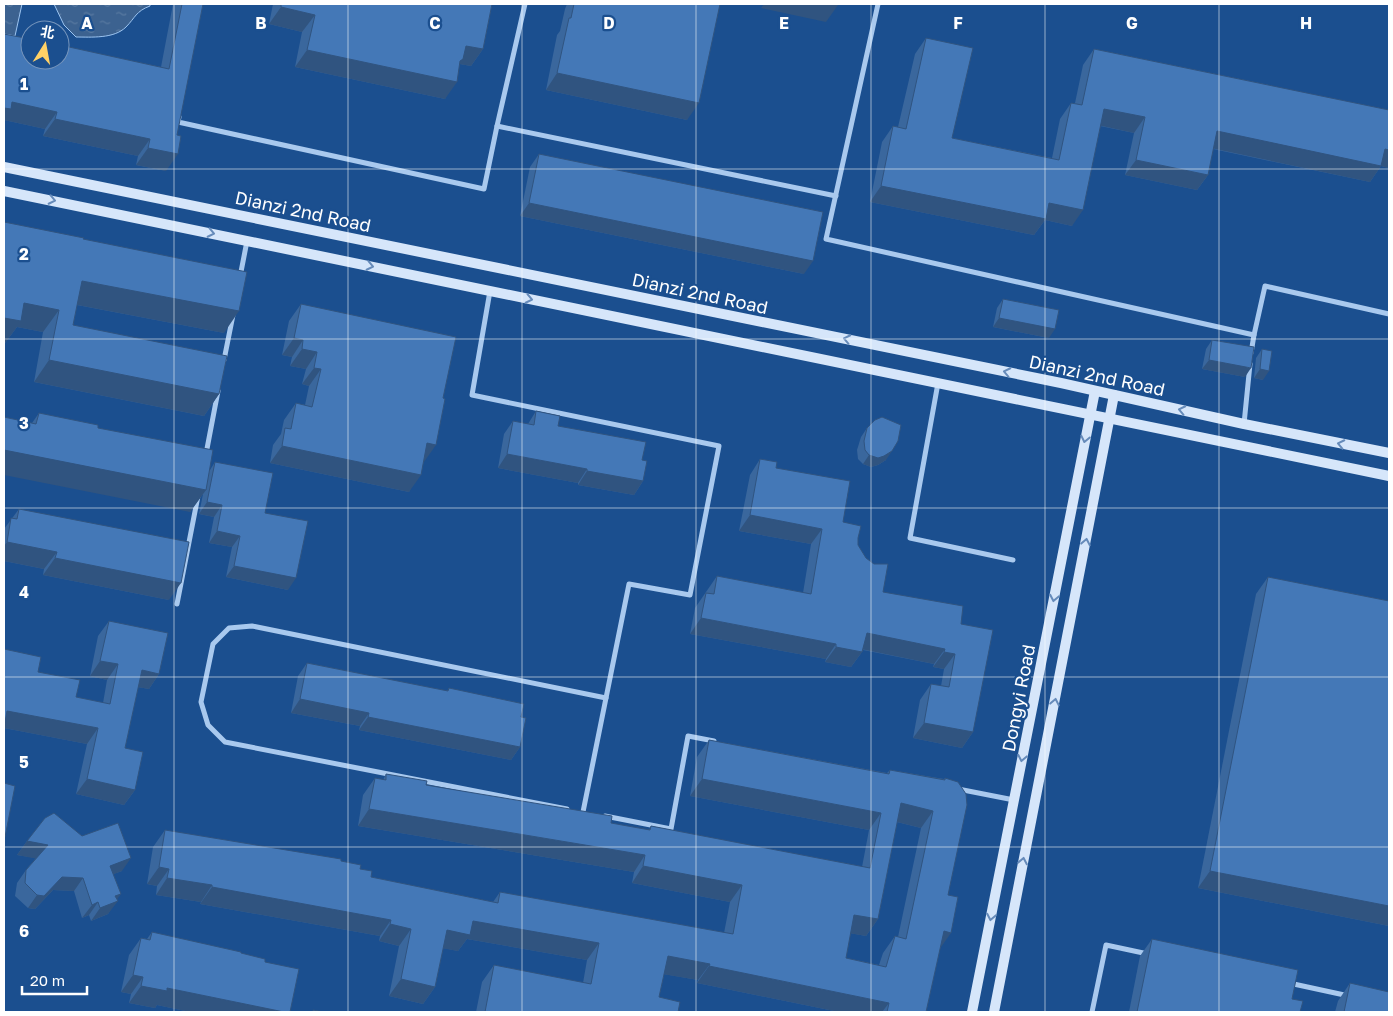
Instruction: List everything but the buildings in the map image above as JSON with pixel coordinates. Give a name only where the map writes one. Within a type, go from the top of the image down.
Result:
[{"type":"main road","name":"Dianzi 2nd Road","points":[[4,167],[1389,453]]},
{"type":"main road","points":[[4,191],[1389,476]]},
{"type":"main road","name":"Dongyi Road","points":[[972,1012],[1095,391]]},
{"type":"main road","name":"Dongyi Road","points":[[994,1012],[1114,395]]},
{"type":"street","points":[[180,112],[178,122],[484,189],[525,4]]},
{"type":"street","points":[[878,4],[826,240],[1254,335]]},
{"type":"street","points":[[497,126],[836,196]]},
{"type":"street","points":[[240,280],[248,241]]},
{"type":"street","points":[[1244,424],[1254,335],[1265,286],[1389,314]]},
{"type":"street","points":[[490,291],[472,395],[719,446],[690,595],[629,584],[583,812]]},
{"type":"street","points":[[223,368],[234,309]]},
{"type":"street","points":[[938,383],[910,538],[1013,560]]},
{"type":"street","points":[[206,456],[219,388]]},
{"type":"street","points":[[177,604],[200,486]]},
{"type":"street","points":[[593,814],[225,742],[208,724],[201,702],[213,644],[229,628],[252,626],[606,698]]},
{"type":"street","points":[[603,816],[671,829],[688,736],[716,742]]},
{"type":"street","points":[[956,789],[1014,800]]},
{"type":"street","points":[[1092,1012],[1106,945],[1155,955]]},
{"type":"street","points":[[1282,982],[1360,998]]},
{"type":"water","points":[[4,4],[22,4],[15,36],[4,34]]},
{"type":"water","points":[[54,4],[150,4],[150,6],[139,12],[126,27],[115,34],[76,37],[70,31],[70,20],[62,20]]}]
